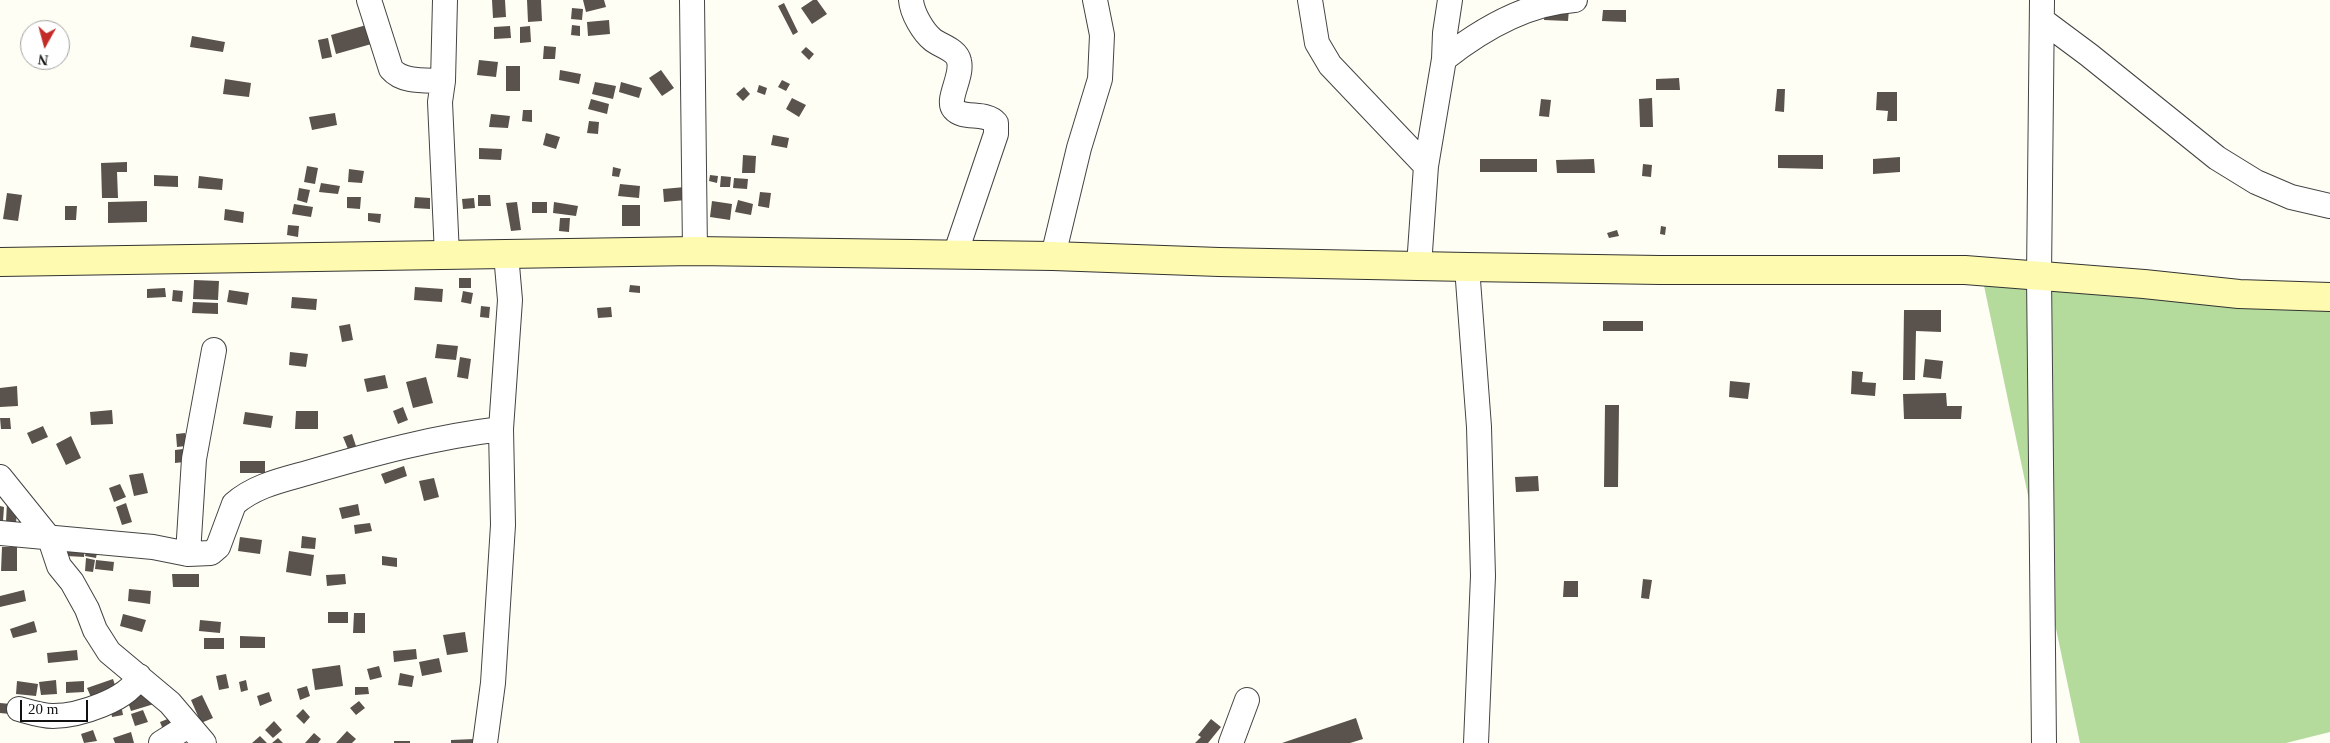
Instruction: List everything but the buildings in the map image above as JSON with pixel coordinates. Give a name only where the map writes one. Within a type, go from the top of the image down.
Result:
[{"type":"street","points":[[369,0],[391,69],[396,75],[408,79],[443,81]]},
{"type":"street","points":[[444,0],[443,81],[440,102],[447,256]]},
{"type":"street","points":[[692,0],[695,251]]},
{"type":"street","points":[[911,0],[911,6],[924,31],[931,39],[953,52],[959,59],[960,73],[950,101],[952,106],[956,111],[987,118],[996,123],[996,134],[955,255]]},
{"type":"street","points":[[1053,256],[1079,148],[1100,80],[1102,34],[1095,0]]},
{"type":"street","points":[[1310,0],[1317,43],[1330,66],[1426,166]]},
{"type":"street","points":[[1419,266],[1426,166],[1444,59],[1445,33],[1450,0]]},
{"type":"street","points":[[1444,59],[1462,45],[1534,6],[1575,0]]},
{"type":"street","points":[[2042,10],[2090,55],[2217,158],[2256,182],[2291,197],[2330,206]]},
{"type":"street","points":[[2042,10],[2039,276],[2044,743]]},
{"type":"street","points":[[0,262],[695,251],[1053,256],[1219,262],[1660,270],[1965,270],[2239,294],[2330,297]]},
{"type":"street","points":[[485,743],[493,683],[503,525],[501,428],[510,300],[506,254]]},
{"type":"street","points":[[1467,267],[1479,427],[1483,576],[1476,743]]},
{"type":"street","points":[[188,554],[194,459],[214,350]]},
{"type":"street","points":[[0,533],[115,544],[188,554],[211,554],[218,548],[234,504],[274,482],[411,444],[501,428]]},
{"type":"street","points":[[0,477],[50,539],[55,558],[79,595],[103,644],[109,652],[170,703],[196,735],[161,743]]},
{"type":"street","points":[[19,709],[51,716],[76,712],[121,696],[131,689],[139,676]]},
{"type":"street","points":[[1231,743],[1248,700]]},
{"type":"green space","points":[[1983,281],[2330,300],[2330,732],[2286,743],[2080,743]]}]
